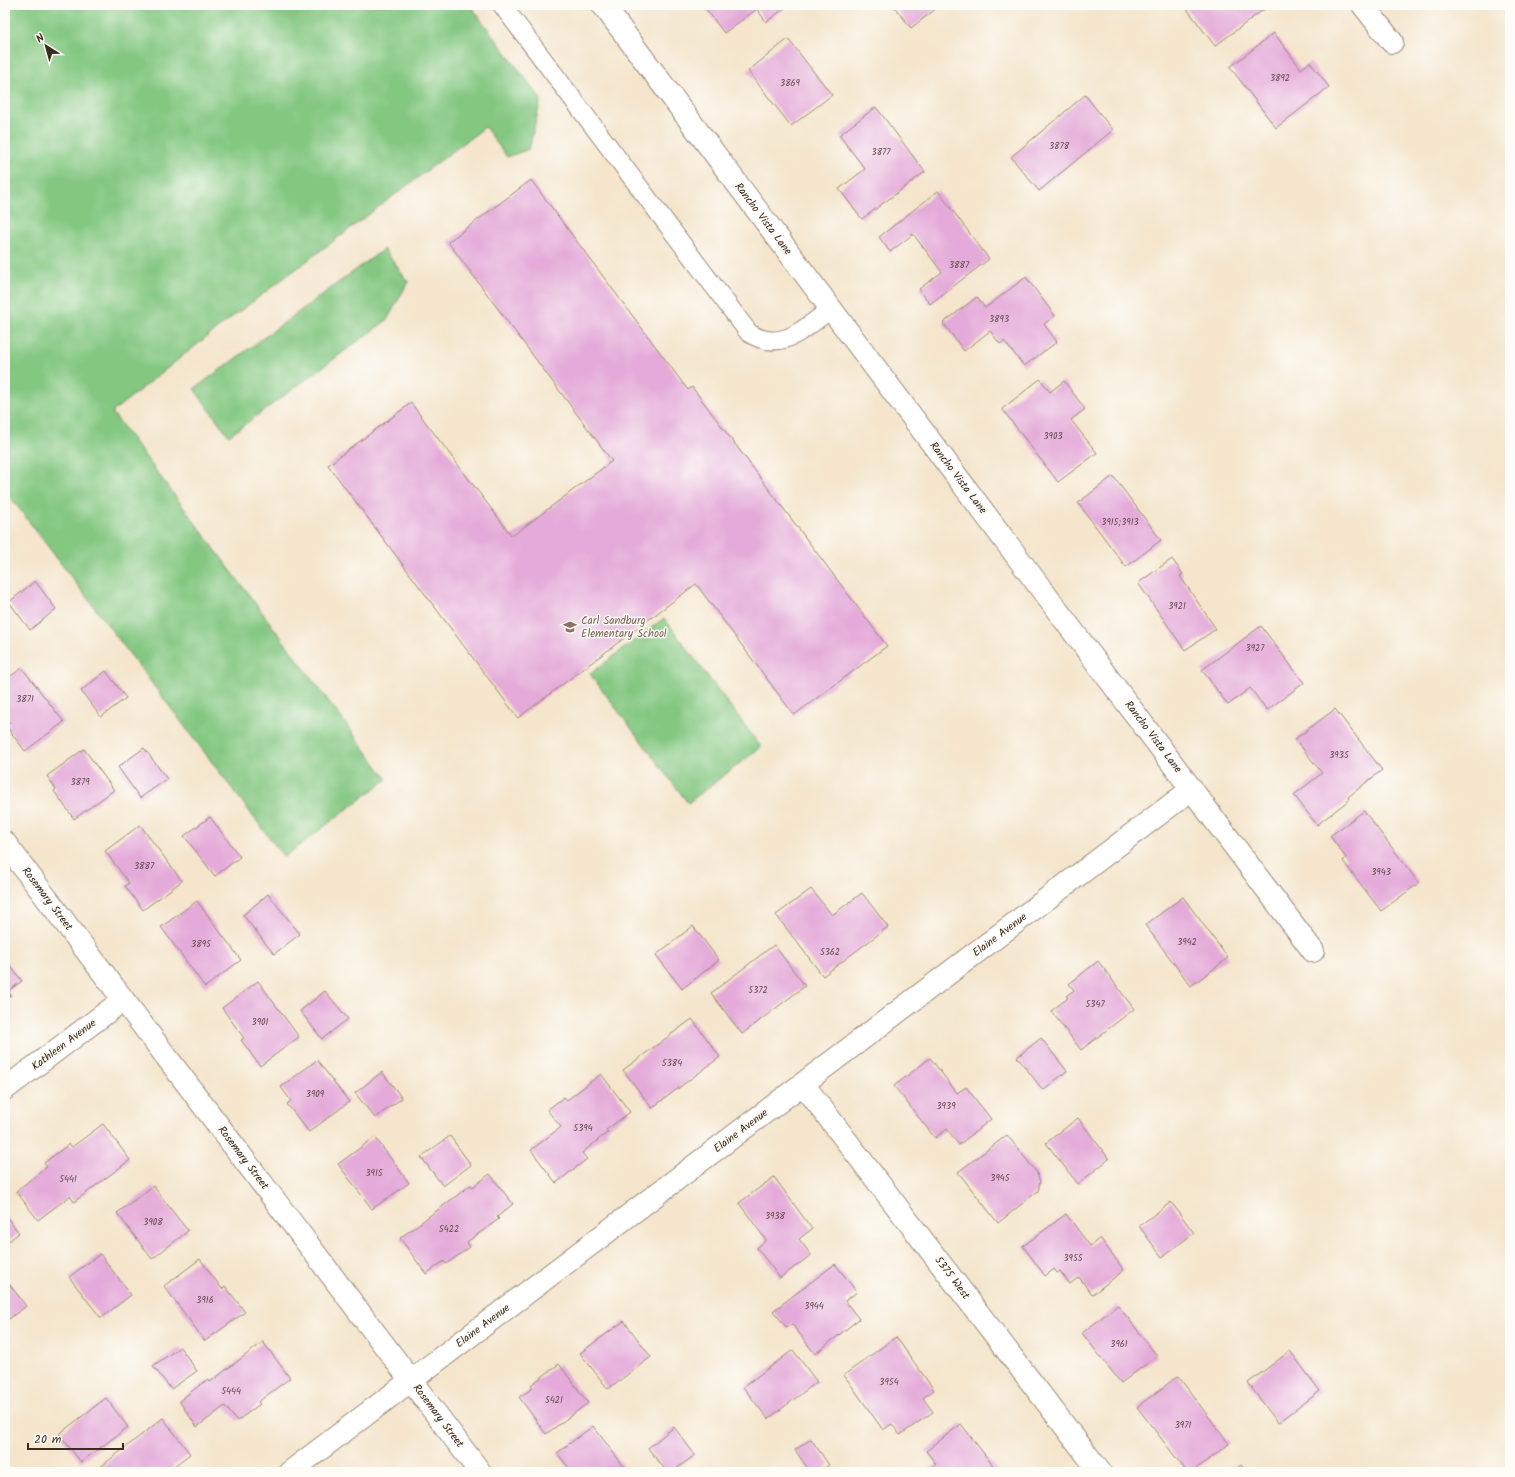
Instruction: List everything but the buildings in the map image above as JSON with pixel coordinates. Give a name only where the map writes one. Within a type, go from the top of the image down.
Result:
[{"type":"street","name":"Rancho Vista Lane","points":[[603,5],[1313,951]]},
{"type":"street","points":[[1364,5],[1392,42]]},
{"type":"street","name":"Elaine Avenue","points":[[290,1472],[1192,789]]},
{"type":"street","name":"Rosemary Street","points":[[5,844],[480,1472]]},
{"type":"street","name":"Kathleen Avenue","points":[[5,1089],[123,1000]]},
{"type":"street","name":"5375 West","points":[[803,1084],[1100,1472]]},
{"type":"lane","points":[[502,5],[749,333],[767,341],[787,339],[831,309]]},
{"type":"green space","points":[[5,5],[470,5],[541,99],[529,149],[507,157],[485,127],[223,324],[112,412],[387,779],[284,857],[5,490]]},
{"type":"green space","points":[[384,249],[408,282],[387,320],[229,436],[194,389]]},
{"type":"green space","points":[[664,618],[761,747],[688,803],[590,674]]},
{"type":"place","name":"Carl Sandburg Elementary School","points":[[570,627]]}]
